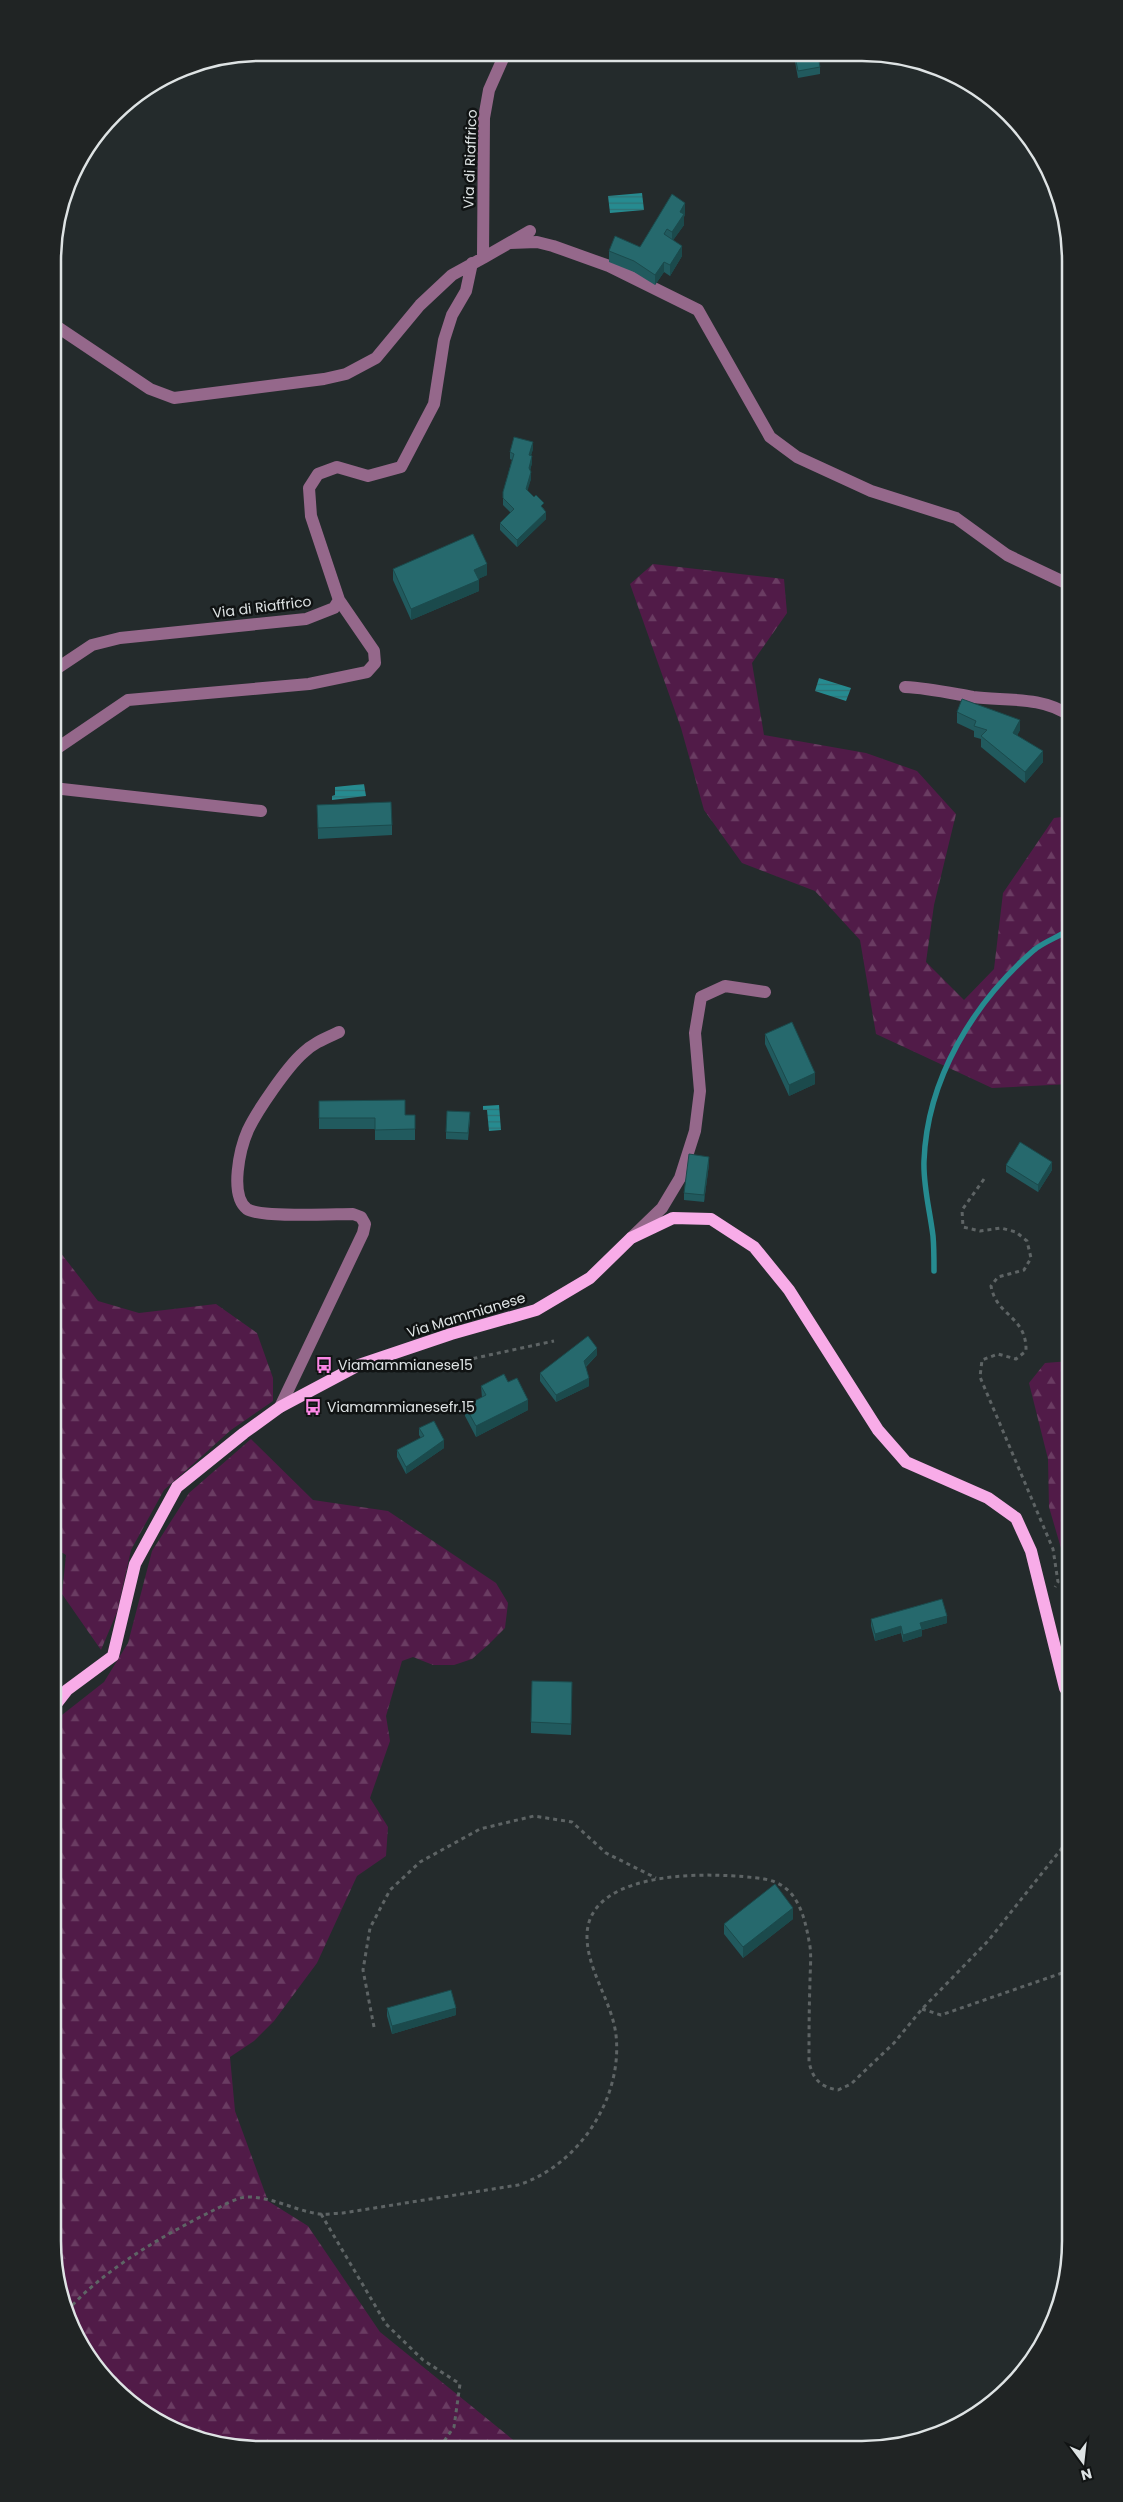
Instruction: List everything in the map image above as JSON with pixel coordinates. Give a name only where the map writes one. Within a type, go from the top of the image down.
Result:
[{"type":"main road","name":"Via Mammianese","points":[[61,1698],[67,1690],[113,1656],[135,1564],[176,1488],[280,1406],[359,1365],[536,1310],[590,1278],[631,1238],[673,1218],[711,1219],[754,1247],[789,1290],[878,1430],[906,1462],[988,1498],[1016,1518],[1031,1551],[1062,1676]]},
{"type":"street","name":"Via di Riaffrico","points":[[61,665],[92,645],[120,638],[306,619],[334,608],[339,600],[311,516],[309,488],[318,474],[337,467],[368,476],[401,467],[434,404],[444,340],[452,315],[466,291],[478,260],[484,118],[489,90],[502,61]]},
{"type":"street","points":[[61,329],[150,389],[174,398],[324,379],[346,374],[376,358],[420,305],[452,275],[530,231]]},
{"type":"street","points":[[510,243],[537,242],[593,260],[698,310],[770,437],[797,457],[872,491],[956,518],[1007,555],[1062,581]]},
{"type":"street","points":[[61,746],[128,700],[309,684],[367,672],[374,664],[374,651],[339,600]]},
{"type":"street","points":[[905,687],[927,688],[974,697],[1046,705],[1062,710]]},
{"type":"street","points":[[61,789],[261,811]]},
{"type":"street","points":[[631,1238],[662,1208],[680,1178],[696,1131],[700,1091],[696,1033],[701,996],[724,986],[765,992]]},
{"type":"street","points":[[280,1406],[363,1233],[365,1224],[361,1217],[352,1214],[263,1214],[248,1210],[240,1200],[236,1186],[248,1130],[279,1081],[303,1053],[320,1040],[339,1032]]},
{"type":"path","points":[[984,1179],[962,1210],[963,1227],[980,1231],[1001,1228],[1016,1232],[1027,1242],[1031,1258],[1024,1270],[998,1277],[991,1286],[993,1297],[1019,1324],[1026,1338],[1026,1351],[1016,1359],[998,1354],[982,1360],[980,1377],[1053,1549],[1058,1582],[1045,1607]]},
{"type":"path","points":[[406,1349],[420,1370],[554,1341]]},
{"type":"path","points":[[374,2027],[363,1970],[370,1928],[390,1890],[420,1862],[480,1829],[534,1816],[572,1822],[606,1853],[657,1879]]},
{"type":"path","points":[[72,2305],[80,2296],[104,2277],[167,2236],[234,2200],[248,2197],[270,2199],[321,2214],[343,2213],[518,2185],[538,2179],[561,2163],[580,2142],[602,2110],[615,2079],[616,2035],[607,2000],[588,1949],[587,1934],[590,1919],[602,1902],[616,1892],[657,1879],[745,1877],[767,1879],[785,1886],[799,1904],[810,1945],[809,2062],[812,2074],[819,2084],[828,2089],[838,2090],[851,2084],[894,2042],[922,2009],[988,1941],[1062,1848]]},
{"type":"path","points":[[922,2009],[941,2015],[1062,1973]]},
{"type":"path","points":[[321,2214],[386,2324],[423,2360],[460,2384],[454,2427],[444,2441]]},
{"type":"green space","points":[[653,564],[784,579],[787,613],[752,663],[764,735],[866,753],[917,771],[956,814],[934,905],[926,962],[964,1000],[994,969],[1003,893],[1054,818],[1062,817],[1062,1084],[992,1088],[876,1034],[860,940],[815,891],[742,863],[704,810],[681,728],[630,584]]},
{"type":"green space","points":[[61,1253],[98,1301],[139,1313],[216,1304],[257,1333],[273,1378],[273,1401],[231,1430],[164,1490],[131,1550],[117,1612],[101,1650],[62,1594],[66,1555],[61,1552]]},
{"type":"green space","points":[[1062,1362],[1062,1552],[1049,1507],[1048,1459],[1029,1383],[1045,1363]]},
{"type":"green space","points":[[251,1439],[313,1500],[388,1511],[496,1583],[508,1603],[505,1628],[472,1659],[454,1665],[433,1665],[413,1657],[402,1661],[386,1716],[390,1741],[370,1798],[388,1827],[386,1856],[357,1876],[317,1963],[274,2021],[254,2041],[230,2057],[235,2111],[268,2201],[308,2226],[380,2332],[515,2441],[261,2441],[235,2439],[210,2434],[185,2426],[161,2414],[129,2391],[111,2373],[95,2352],[76,2317],[65,2280],[61,2241],[61,1716],[104,1682],[128,1643],[152,1551],[189,1493]]},
{"type":"water","points":[[642,193],[644,210],[610,213],[608,196]]},
{"type":"water","points":[[819,678],[851,688],[846,701],[815,691]]},
{"type":"water","points":[[364,784],[366,796],[332,800],[332,796],[335,795],[335,787]]},
{"type":"water","points":[[499,1105],[501,1130],[489,1131],[487,1110],[483,1110],[483,1106]]},
{"type":"building","points":[[796,61],[819,61],[820,67],[798,71]]},
{"type":"building","points":[[672,194],[685,203],[680,212],[684,214],[672,232],[667,229],[664,234],[682,246],[670,265],[664,262],[655,275],[634,261],[609,251],[615,236],[640,247]]},
{"type":"building","points":[[514,437],[533,442],[529,455],[532,456],[529,468],[531,472],[526,489],[544,503],[541,506],[546,512],[517,540],[500,523],[514,509],[503,498],[503,492],[514,454],[510,452]]},
{"type":"building","points":[[473,534],[487,564],[474,570],[479,580],[411,609],[393,569]]},
{"type":"building","points":[[962,699],[1020,720],[1013,733],[1043,751],[1025,772],[981,736],[987,730],[974,726],[976,721],[957,712]]},
{"type":"building","points":[[391,802],[392,825],[318,828],[317,805]]},
{"type":"building","points":[[792,1022],[815,1073],[789,1085],[765,1034]]},
{"type":"building","points":[[405,1100],[405,1115],[415,1115],[415,1129],[375,1130],[375,1118],[319,1118],[319,1101]]},
{"type":"building","points":[[447,1111],[470,1112],[468,1133],[446,1132]]},
{"type":"building","points":[[1020,1142],[1052,1162],[1038,1185],[1006,1165]]},
{"type":"building","points":[[689,1154],[709,1157],[704,1195],[684,1193]]},
{"type":"building","points":[[588,1336],[597,1348],[584,1361],[589,1378],[556,1395],[540,1373]]},
{"type":"building","points":[[504,1374],[508,1382],[517,1378],[528,1400],[476,1426],[465,1406],[486,1395],[481,1386]]},
{"type":"building","points":[[434,1421],[444,1440],[406,1467],[397,1450],[424,1436],[419,1428]]},
{"type":"building","points":[[942,1599],[947,1616],[920,1623],[922,1629],[903,1635],[901,1626],[875,1634],[871,1619]]},
{"type":"building","points":[[532,1681],[572,1682],[571,1724],[531,1722]]},
{"type":"building","points":[[775,1884],[793,1908],[743,1947],[724,1924]]},
{"type":"building","points":[[451,1990],[456,2008],[392,2026],[387,2008]]},
{"type":"waterway","points":[[934,1271],[933,1236],[924,1161],[927,1131],[934,1101],[944,1072],[973,1018],[992,994],[1034,950],[1062,933]]},
{"type":"place","name":"Viamammianese15","points":[[324,1365]]},
{"type":"place","name":"Viamammianesefr.15","points":[[313,1407]]}]
